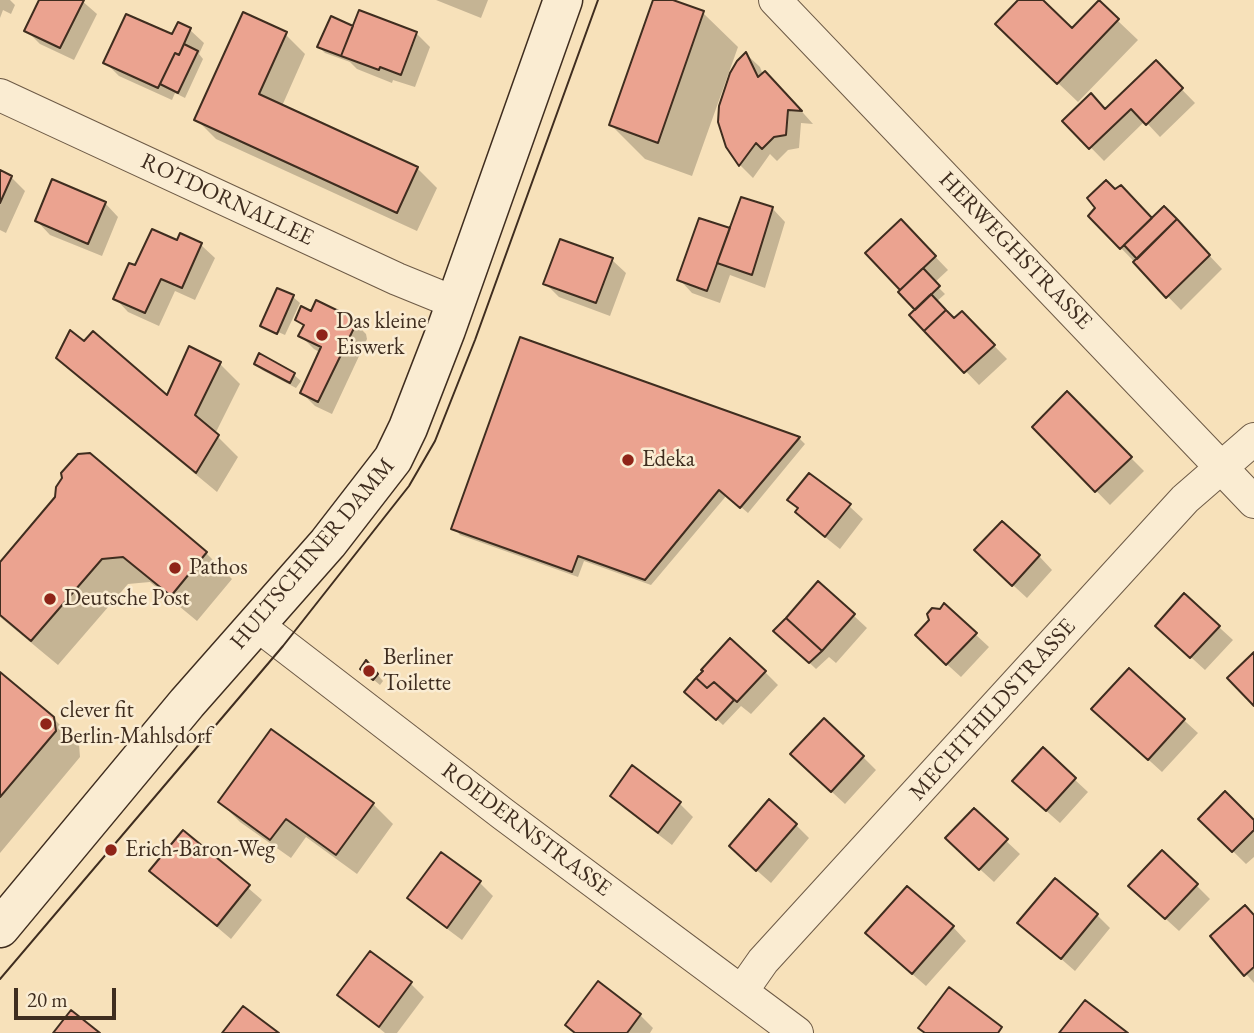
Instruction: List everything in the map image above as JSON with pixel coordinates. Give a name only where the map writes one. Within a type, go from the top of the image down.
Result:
[{"type":"main road","name":"HULTSCHINER DAMM","points":[[0,928],[187,703],[328,543],[393,459],[425,387],[563,0]]},
{"type":"street","name":"HERWEGHSTRASSE","points":[[775,0],[1254,502]]},
{"type":"street","name":"ROTDORNALLEE","points":[[0,94],[397,279],[456,303]]},
{"type":"street","name":"MECHTHILDSTRASSE","points":[[742,991],[763,961],[1185,499],[1254,439]]},
{"type":"street","name":"ROEDERNSTRASSE","points":[[256,624],[523,829],[797,1033]]},
{"type":"building","points":[[39,0],[84,0],[60,48],[24,31]]},
{"type":"building","points":[[653,0],[673,0],[704,11],[658,143],[609,125]]},
{"type":"building","points":[[1018,0],[1043,0],[1072,28],[1099,0],[1119,19],[1057,84],[995,24]]},
{"type":"building","points":[[359,10],[417,32],[401,75],[341,56]]},
{"type":"building","points":[[243,12],[287,32],[259,94],[418,167],[397,213],[194,120]]},
{"type":"building","points":[[126,14],[172,34],[178,22],[191,28],[179,55],[175,53],[158,88],[103,63]]},
{"type":"building","points":[[331,16],[353,26],[341,56],[317,47]]},
{"type":"building","points":[[184,44],[198,51],[178,93],[160,84],[175,53],[179,55]]},
{"type":"building","points":[[746,52],[758,77],[765,71],[802,111],[788,110],[786,135],[774,137],[762,149],[756,143],[739,166],[726,147],[718,122],[719,106],[730,73]]},
{"type":"building","points":[[1156,60],[1183,88],[1146,125],[1131,109],[1089,149],[1062,121],[1091,93],[1105,109]]},
{"type":"building","points":[[0,170],[12,176],[0,203]]},
{"type":"building","points":[[52,179],[106,202],[88,244],[35,221]]},
{"type":"building","points":[[1106,180],[1115,189],[1121,185],[1152,218],[1120,249],[1088,216],[1095,208],[1087,198]]},
{"type":"building","points":[[741,197],[773,207],[752,275],[717,263]]},
{"type":"building","points":[[1164,206],[1177,219],[1137,259],[1124,245]]},
{"type":"building","points":[[699,218],[730,228],[707,291],[677,280]]},
{"type":"building","points":[[901,219],[936,256],[900,290],[865,253]]},
{"type":"building","points":[[1177,219],[1210,255],[1166,298],[1133,262]]},
{"type":"building","points":[[152,229],[177,240],[180,233],[202,243],[182,288],[161,279],[145,313],[113,299],[129,263],[135,265]]},
{"type":"building","points":[[560,239],[613,258],[596,303],[543,284]]},
{"type":"building","points":[[923,268],[940,286],[915,310],[898,292]]},
{"type":"building","points":[[277,288],[294,295],[277,334],[260,326]]},
{"type":"building","points":[[931,294],[946,310],[924,331],[909,315]]},
{"type":"building","points":[[316,300],[353,318],[355,326],[318,402],[300,393],[321,347],[298,336],[304,325],[295,320],[301,306],[311,311]]},
{"type":"building","points":[[946,310],[954,318],[962,311],[995,345],[964,373],[924,331]]},
{"type":"building","points":[[70,330],[84,341],[93,331],[167,395],[189,346],[221,362],[195,415],[219,435],[196,473],[56,358]]},
{"type":"building","name":"Edeka","points":[[520,337],[800,437],[740,508],[719,490],[645,580],[578,556],[572,572],[451,529]]},
{"type":"building","points":[[259,353],[295,373],[290,383],[254,364]]},
{"type":"building","points":[[1067,391],[1132,457],[1095,492],[1032,427]]},
{"type":"building","points":[[90,453],[207,552],[171,596],[123,557],[102,559],[31,641],[0,615],[0,562],[55,497],[56,487],[62,478],[61,473],[78,454]]},
{"type":"building","points":[[809,473],[851,504],[825,537],[795,512],[798,508],[787,500]]},
{"type":"building","points":[[1002,521],[1040,555],[1012,586],[974,550]]},
{"type":"building","points":[[818,581],[855,614],[822,651],[786,618]]},
{"type":"building","points":[[1184,593],[1220,626],[1190,658],[1155,626]]},
{"type":"building","points":[[944,603],[977,633],[946,665],[915,635],[929,620],[927,614],[932,608],[940,609]]},
{"type":"building","points":[[786,618],[822,651],[809,663],[773,631]]},
{"type":"building","points":[[730,638],[766,671],[737,702],[714,682],[707,688],[696,678]]},
{"type":"building","points":[[1254,652],[1254,706],[1227,678]]},
{"type":"building","name":"Berliner Toilette","points":[[366,660],[378,674],[373,680],[360,669]]},
{"type":"building","points":[[1129,668],[1185,719],[1148,760],[1091,709]]},
{"type":"building","points":[[0,672],[54,717],[56,731],[0,797]]},
{"type":"building","points":[[696,678],[707,688],[714,682],[734,700],[716,720],[684,692]]},
{"type":"building","points":[[824,718],[864,756],[831,792],[790,754]]},
{"type":"building","points":[[271,729],[374,803],[336,855],[286,819],[270,840],[218,802]]},
{"type":"building","points":[[1043,747],[1076,778],[1046,811],[1012,781]]},
{"type":"building","points":[[632,765],[681,802],[658,833],[610,796]]},
{"type":"building","points":[[1225,791],[1254,820],[1254,830],[1232,852],[1198,819]]},
{"type":"building","points":[[769,799],[797,824],[756,871],[729,846]]},
{"type":"building","points":[[974,808],[1008,839],[979,870],[945,838]]},
{"type":"building","points":[[183,830],[250,885],[217,926],[149,871]]},
{"type":"building","points":[[1162,850],[1198,884],[1165,919],[1128,886]]},
{"type":"building","points":[[441,852],[481,881],[447,928],[407,898]]},
{"type":"building","points":[[1055,878],[1098,914],[1061,959],[1017,923]]},
{"type":"building","points":[[907,886],[954,926],[912,974],[865,933]]},
{"type":"building","points":[[1245,905],[1254,915],[1254,967],[1244,976],[1210,936]]},
{"type":"building","points":[[370,951],[412,982],[379,1027],[337,995]]},
{"type":"building","points":[[598,981],[641,1014],[627,1033],[575,1033],[565,1025]]},
{"type":"building","points":[[949,987],[1002,1027],[998,1033],[925,1033],[918,1028]]},
{"type":"building","points":[[1085,1000],[1128,1033],[1059,1033]]},
{"type":"building","points":[[243,1006],[279,1033],[222,1033]]},
{"type":"building","points":[[71,1010],[100,1033],[53,1033]]},
{"type":"tram line","points":[[0,979],[283,646],[409,486],[435,441],[475,340],[598,0]]},
{"type":"place","name":"Das kleine Eiswerk","points":[[322,335]]},
{"type":"place","name":"Edeka","points":[[628,460]]},
{"type":"place","name":"Pathos","points":[[175,568]]},
{"type":"place","name":"Deutsche Post","points":[[50,599]]},
{"type":"place","name":"Berliner Toilette","points":[[369,671]]},
{"type":"place","name":"clever fit Berlin-Mahlsdorf","points":[[46,724]]},
{"type":"place","name":"Erich-Baron-Weg","points":[[111,850]]}]
